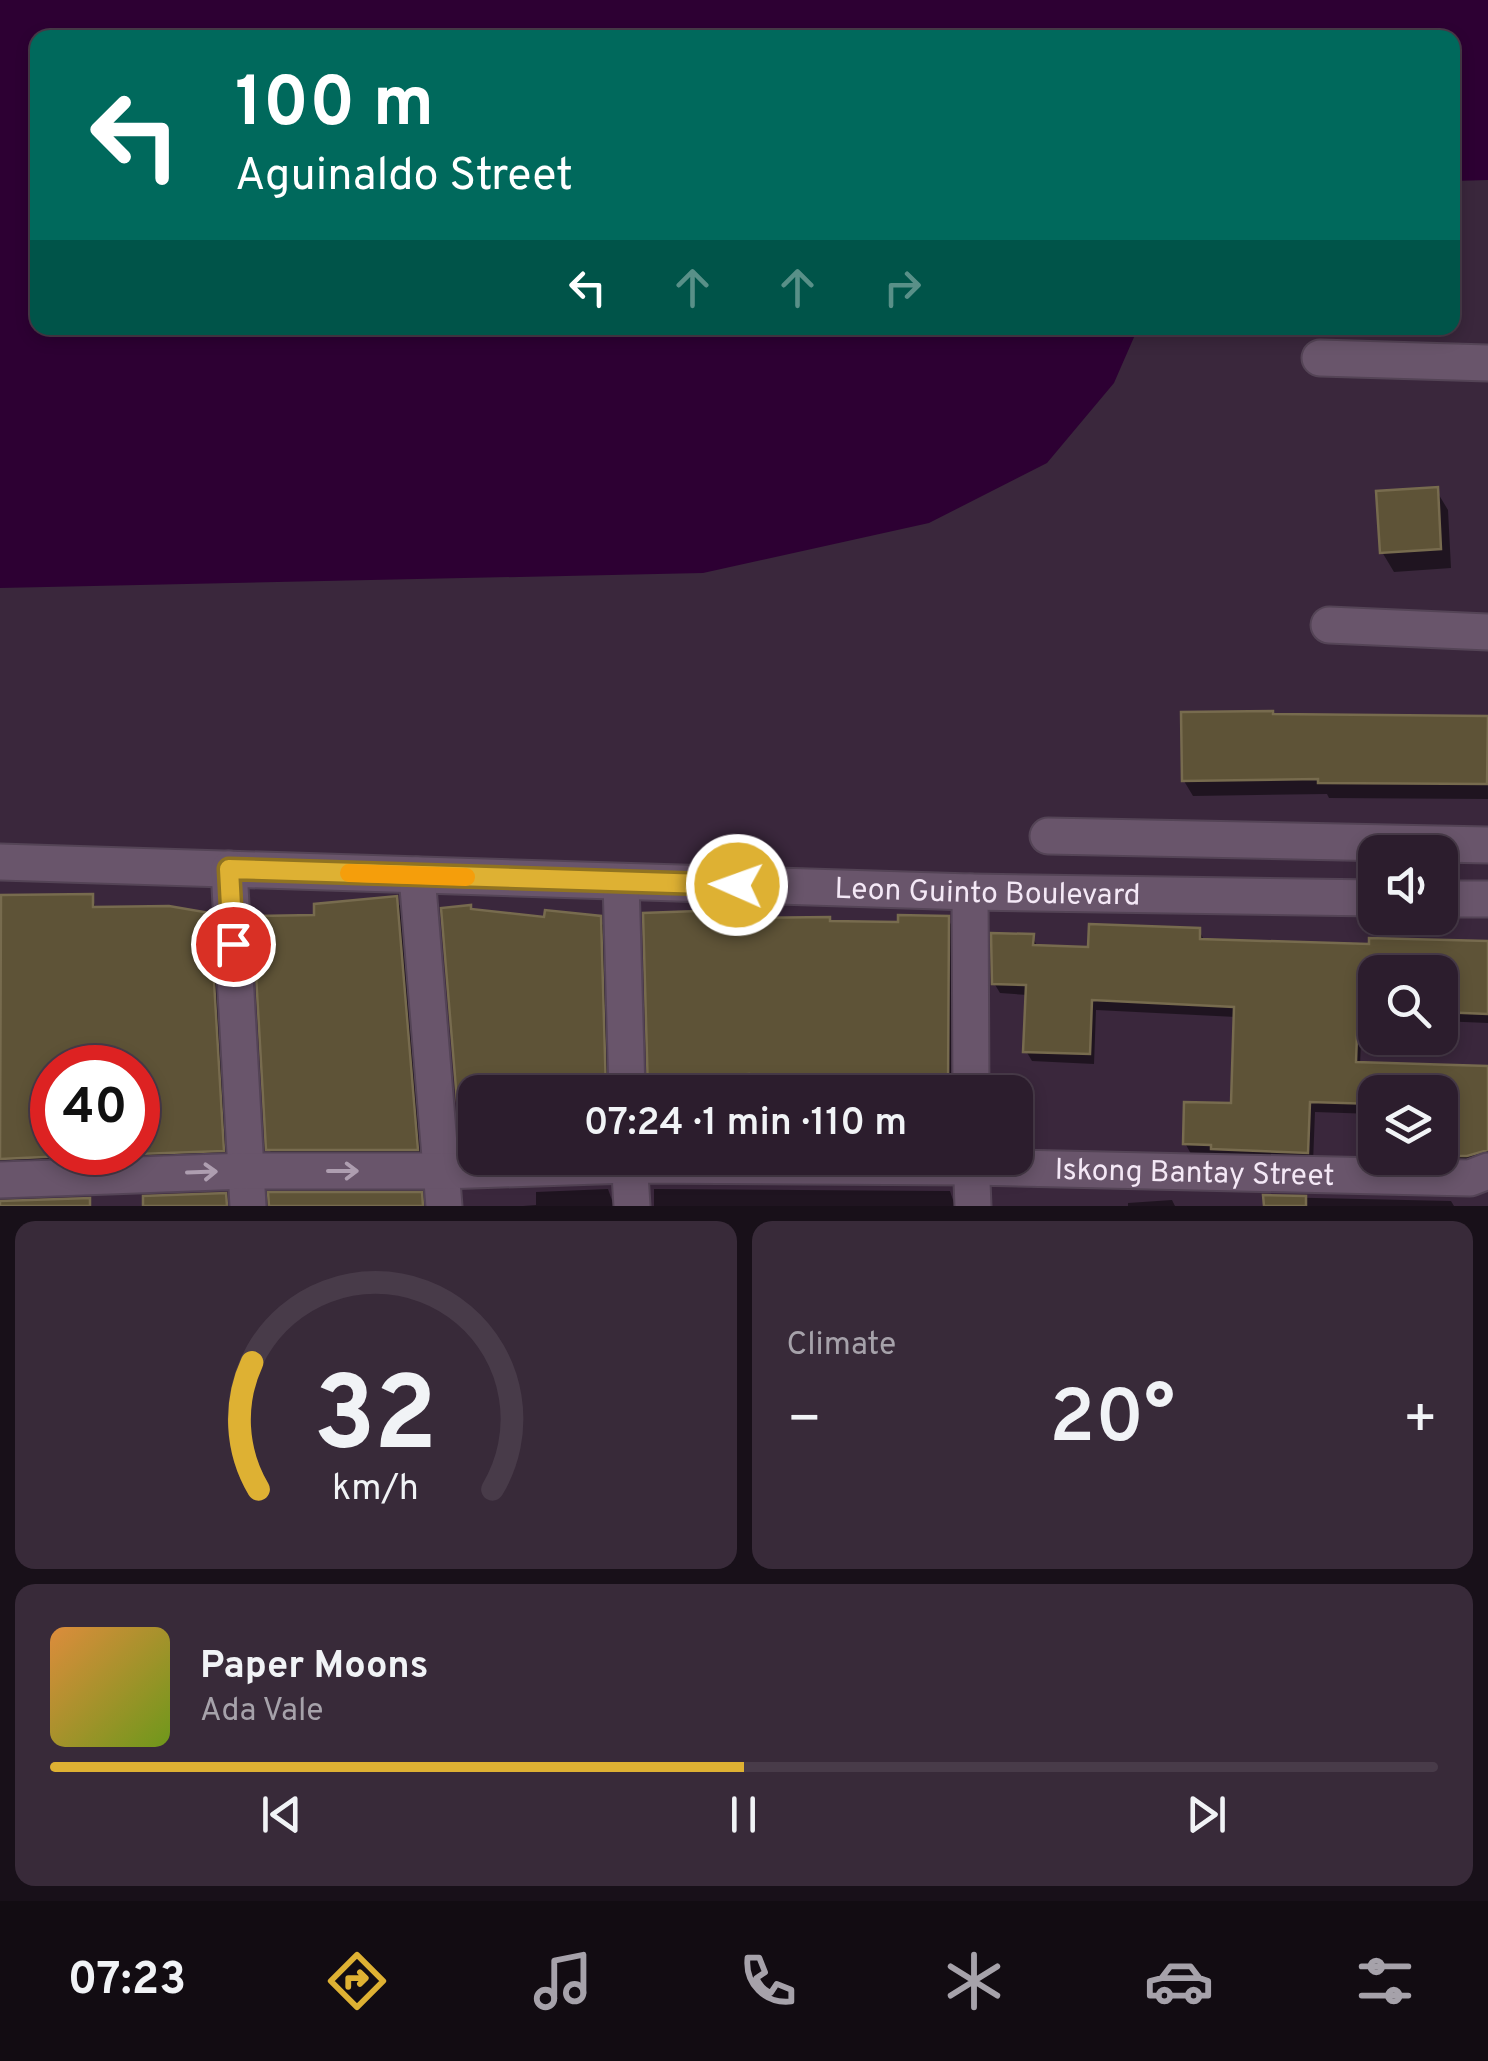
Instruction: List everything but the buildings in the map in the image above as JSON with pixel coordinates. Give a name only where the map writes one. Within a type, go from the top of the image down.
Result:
[{"type":"street","points":[[1320,358],[1488,363]]},
{"type":"street","points":[[1329,625],[1488,632]]},
{"type":"street","points":[[1048,836],[1488,846]]},
{"type":"street","name":"Leon Guinto Boulevard","points":[[0,862],[970,892],[1358,898]]},
{"type":"street","points":[[229,869],[248,1206]]},
{"type":"street","points":[[417,876],[444,1206]]},
{"type":"street","points":[[621,882],[627,1075]]},
{"type":"street","points":[[970,892],[971,1075]]},
{"type":"street","points":[[1458,898],[1488,899]]},
{"type":"street","name":"Iskong Bantay Street","points":[[1033,1165],[1475,1185]]},
{"type":"street","name":"Iskong Bantay Street","points":[[0,1180],[109,1191],[246,1170],[458,1169]]},
{"type":"street","points":[[630,1175],[632,1206]]},
{"type":"street","points":[[972,1175],[973,1206]]},
{"type":"shaded area","points":[[0,0],[1488,0],[1488,180],[1460,181],[1460,30],[30,30],[30,335],[1135,335],[1114,383],[1047,463],[929,523],[703,573],[0,588]]},
{"type":"slow traffic","points":[[349,873],[466,877]]},
{"type":"route","points":[[233,944],[229,869],[737,885]]}]
